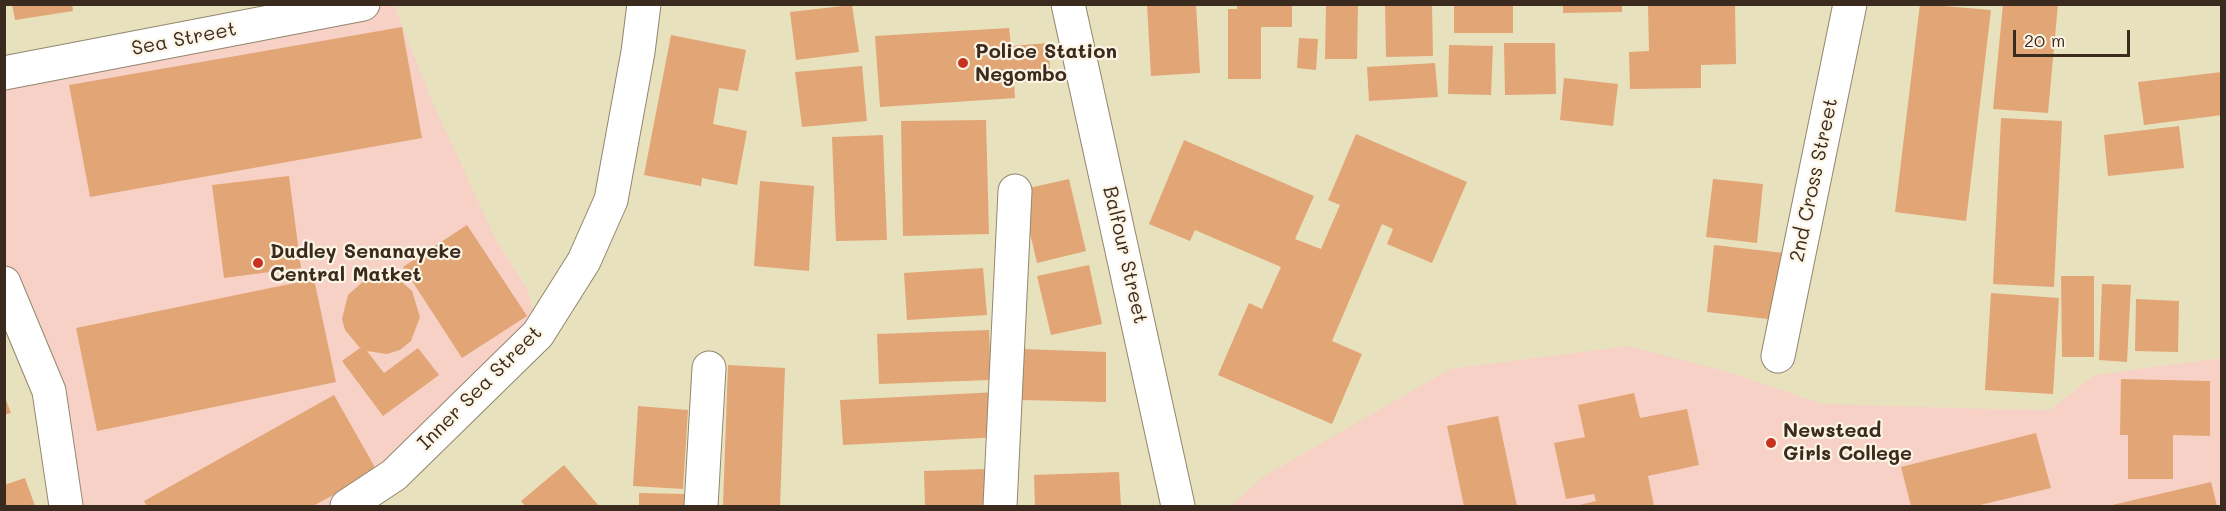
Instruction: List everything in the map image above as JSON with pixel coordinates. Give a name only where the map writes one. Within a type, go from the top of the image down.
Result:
[{"type":"street","name":"Sea Street","points":[[4,73],[363,4]]},
{"type":"street","name":"Inner Sea Street","points":[[347,507],[394,475],[538,334],[584,261],[611,200],[639,52],[644,4]]},
{"type":"street","name":"Balfour Street","points":[[1068,4],[1178,507]]},
{"type":"street","name":"2nd Cross Street","points":[[1778,356],[1850,4]]},
{"type":"street","points":[[1000,507],[1015,191]]},
{"type":"street","points":[[4,283],[49,392],[66,507]]},
{"type":"street","points":[[701,507],[709,368]]},
{"type":"shaded area","name":"Dudley Senanayeke Central Matket","points":[[363,5],[394,5],[431,99],[497,242],[528,290],[538,334],[347,506],[66,506],[5,283],[5,73]]},
{"type":"shaded area","name":"Newstead Girls College","points":[[1628,346],[1728,372],[1822,404],[1992,409],[2050,410],[2095,375],[2221,358],[2221,506],[1231,506],[1263,477],[1450,369]]},
{"type":"building","points":[[12,4],[72,4],[73,11],[15,20]]},
{"type":"building","points":[[1147,4],[1196,4],[1200,73],[1151,76]]},
{"type":"building","points":[[1237,4],[1292,4],[1292,27],[1261,27],[1261,79],[1228,79],[1228,9],[1237,9]]},
{"type":"building","points":[[1326,4],[1358,4],[1357,59],[1325,59]]},
{"type":"building","points":[[1385,4],[1432,4],[1433,56],[1386,57]]},
{"type":"building","points":[[1454,4],[1513,4],[1513,33],[1454,33]]},
{"type":"building","points":[[1563,4],[1622,4],[1622,12],[1563,13]]},
{"type":"building","points":[[1648,4],[1735,4],[1736,64],[1701,65],[1701,88],[1630,89],[1629,52],[1649,51]]},
{"type":"building","points":[[1920,4],[1991,10],[1966,221],[1895,212]]},
{"type":"building","points":[[2003,4],[2058,4],[2048,113],[1993,109]]},
{"type":"building","points":[[852,5],[859,52],[796,60],[790,12]]},
{"type":"building","points":[[402,27],[422,138],[90,197],[69,85]]},
{"type":"building","name":"Police Station Negombo","points":[[1009,28],[1011,46],[1048,43],[1051,81],[1014,83],[1015,98],[880,107],[875,36]]},
{"type":"building","points":[[671,35],[746,50],[738,91],[719,88],[713,124],[747,131],[737,185],[702,178],[701,186],[644,175]]},
{"type":"building","points":[[1299,38],[1318,39],[1316,70],[1297,68]]},
{"type":"building","points":[[1504,43],[1555,43],[1556,94],[1505,95]]},
{"type":"building","points":[[1449,45],[1493,46],[1491,95],[1448,94]]},
{"type":"building","points":[[1435,63],[1438,97],[1369,101],[1367,67]]},
{"type":"building","points":[[862,66],[867,121],[802,127],[795,72]]},
{"type":"building","points":[[2222,72],[2222,115],[2144,125],[2138,82]]},
{"type":"building","points":[[1564,78],[1618,84],[1613,126],[1560,120]]},
{"type":"building","points":[[2001,118],[2062,121],[2054,287],[1993,284]]},
{"type":"building","points":[[986,120],[989,234],[903,236],[901,121]]},
{"type":"building","points":[[2179,126],[2184,168],[2108,176],[2104,135]]},
{"type":"building","points":[[1356,134],[1467,182],[1432,263],[1387,244],[1393,229],[1382,224],[1332,341],[1362,354],[1332,424],[1218,375],[1249,303],[1262,309],[1281,267],[1195,230],[1190,241],[1149,224],[1184,140],[1314,196],[1295,239],[1321,249],[1340,205],[1328,200]]},
{"type":"building","points":[[883,135],[887,240],[836,241],[832,137]]},
{"type":"building","points":[[289,176],[301,268],[224,278],[212,185]]},
{"type":"building","points":[[1069,179],[1086,251],[1037,263],[1020,190]]},
{"type":"building","points":[[1713,179],[1763,184],[1757,243],[1706,237]]},
{"type":"building","points":[[760,181],[814,186],[809,271],[754,266]]},
{"type":"building","points":[[467,225],[527,316],[462,358],[403,267]]},
{"type":"building","points":[[1714,245],[1784,253],[1777,320],[1707,312]]},
{"type":"building","points":[[1089,265],[1102,324],[1051,335],[1037,276]]},
{"type":"building","points":[[983,268],[987,315],[907,320],[904,273]]},
{"type":"building","points":[[2061,276],[2094,276],[2094,357],[2062,357]]},
{"type":"building","points":[[378,277],[402,282],[412,291],[420,317],[411,341],[400,350],[387,354],[367,351],[384,373],[418,348],[439,375],[383,416],[342,361],[360,348],[345,330],[342,319],[348,295],[366,279]]},
{"type":"building","points":[[314,279],[336,382],[97,431],[76,328]]},
{"type":"building","points":[[2102,284],[2131,285],[2127,362],[2099,360]]},
{"type":"building","points":[[1991,293],[2059,298],[2053,394],[1985,390]]},
{"type":"building","points":[[2136,299],[2179,301],[2178,352],[2135,351]]},
{"type":"building","points":[[989,330],[991,380],[879,384],[877,334]]},
{"type":"building","points":[[1022,349],[1106,352],[1106,402],[1022,400]]},
{"type":"building","points":[[728,365],[785,368],[780,506],[723,506]]},
{"type":"building","points":[[2121,379],[2210,381],[2210,436],[2173,435],[2173,479],[2128,479],[2128,435],[2120,435]]},
{"type":"building","points":[[998,392],[1001,437],[843,445],[840,400]]},
{"type":"building","points":[[1634,393],[1640,418],[1687,409],[1699,465],[1648,476],[1654,506],[1575,506],[1596,501],[1594,494],[1566,499],[1554,443],[1585,437],[1578,405]]},
{"type":"building","points":[[4,395],[11,413],[4,415]]},
{"type":"building","points":[[334,395],[377,471],[313,506],[147,506],[144,501]]},
{"type":"building","points":[[638,406],[688,410],[683,489],[633,486]]},
{"type":"building","points":[[1498,416],[1517,506],[1464,506],[1447,426]]},
{"type":"building","points":[[2036,433],[2051,488],[1976,506],[1911,506],[1901,467]]},
{"type":"building","points":[[564,465],[599,506],[525,506],[521,501]]},
{"type":"building","points":[[985,469],[986,506],[925,506],[924,471]]},
{"type":"building","points":[[1119,472],[1121,506],[1035,506],[1034,475]]},
{"type":"building","points":[[25,478],[35,506],[4,506],[4,485]]},
{"type":"building","points":[[2211,482],[2217,506],[2108,506]]},
{"type":"building","points":[[639,493],[685,494],[685,506],[639,506]]},
{"type":"place","name":"Police Station Negombo","points":[[963,63]]},
{"type":"place","name":"Dudley Senanayeke Central Matket","points":[[258,263]]},
{"type":"place","name":"Newstead Girls College","points":[[1771,443]]}]
